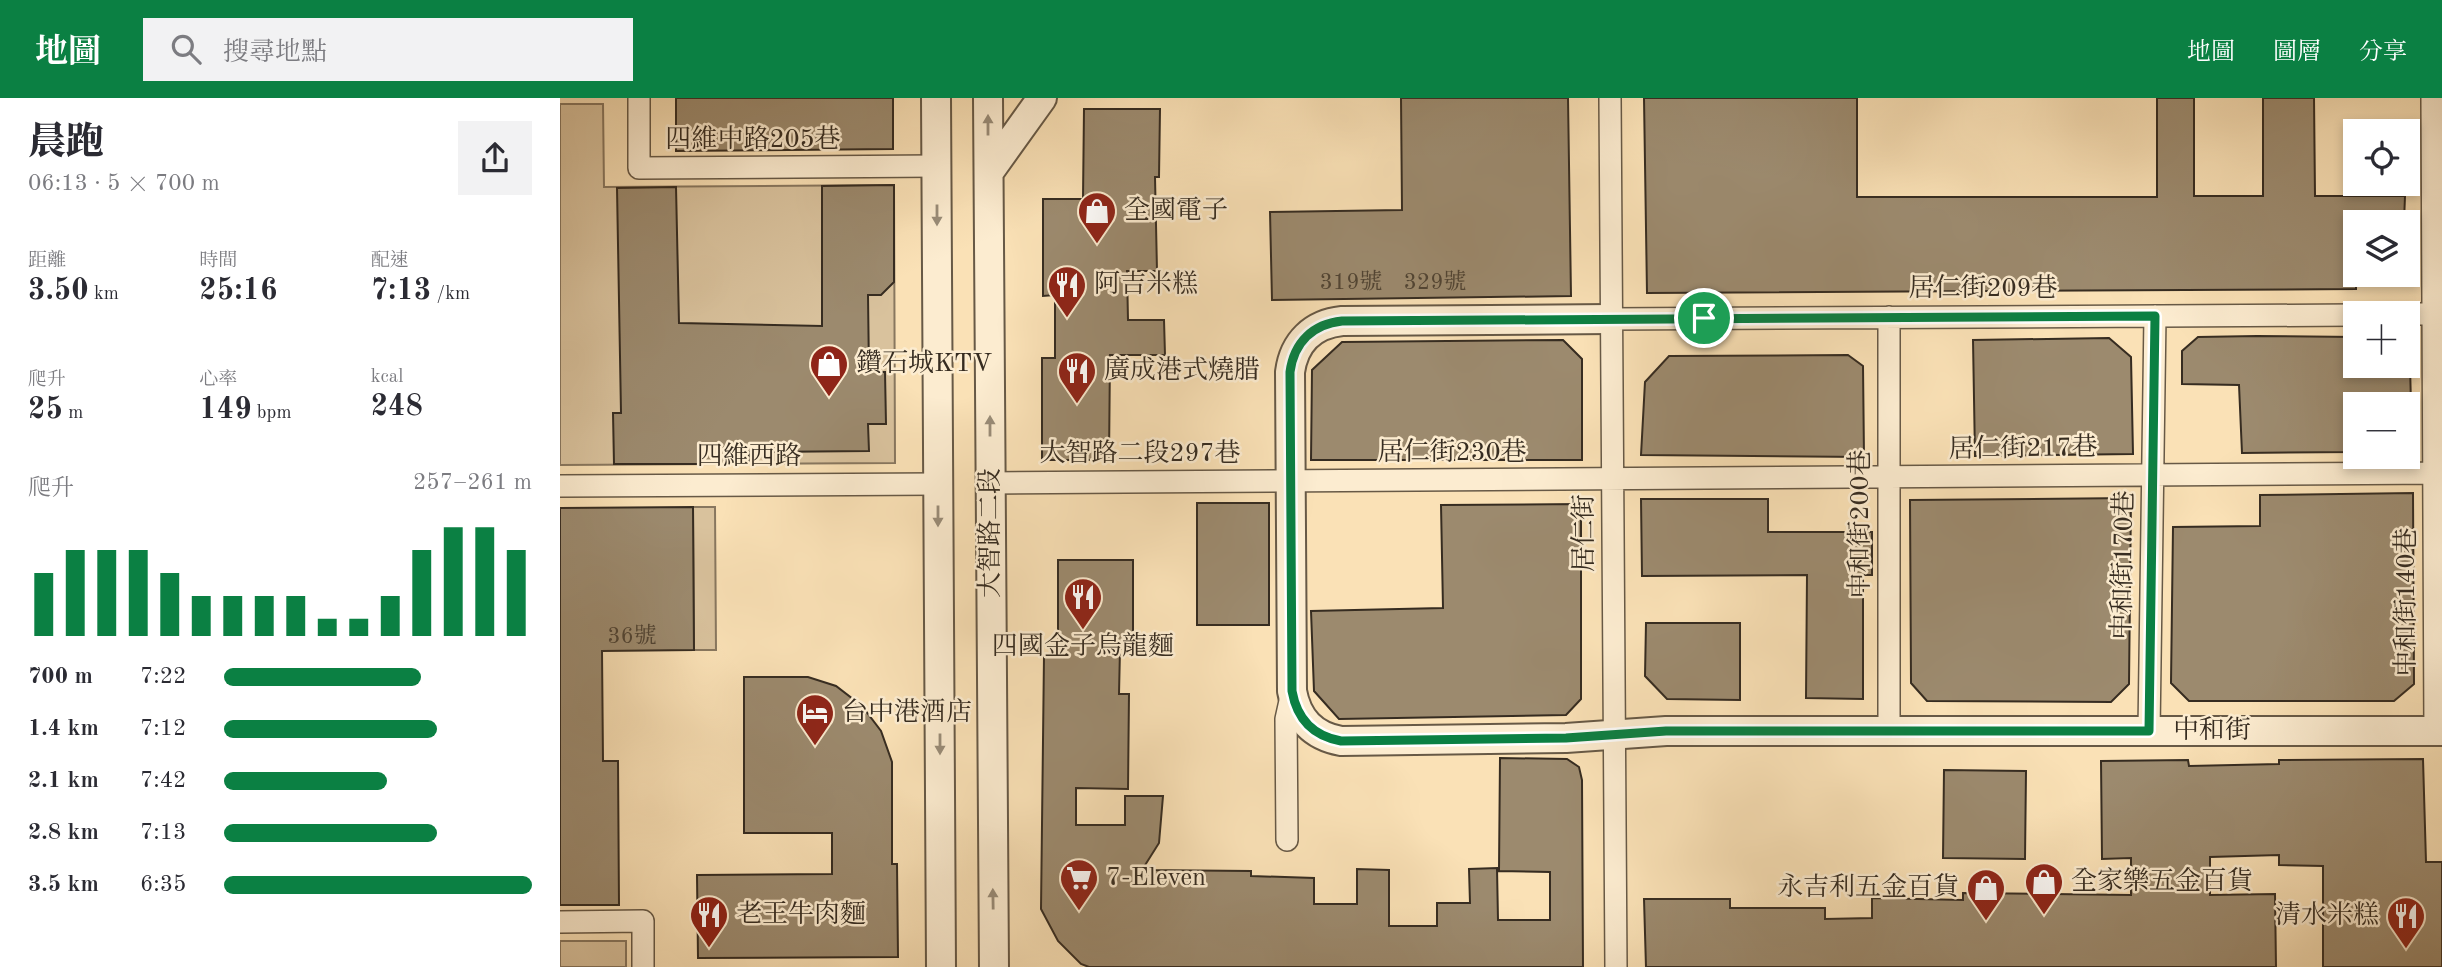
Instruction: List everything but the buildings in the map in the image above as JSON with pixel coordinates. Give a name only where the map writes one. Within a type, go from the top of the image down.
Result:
[{"type":"street","name":"四維中路205巷","points":[[639,98],[639,168],[937,166]]},
{"type":"street","name":"大智路二段","points":[[936,98],[941,967]]},
{"type":"street","name":"大智路二段","points":[[988,98],[994,967]]},
{"type":"street","points":[[989,172],[1042,98]]},
{"type":"street","name":"居仁街","points":[[1610,98],[1616,967]]},
{"type":"street","name":"中和街140巷","points":[[2431,98],[2438,473],[2439,731]]},
{"type":"street","name":"居仁街209巷","points":[[1611,319],[2343,314]]},
{"type":"street","points":[[2420,314],[2433,314]]},
{"type":"street","name":"中和街170巷","points":[[2149,731],[2155,316]]},
{"type":"street","name":"中和街200巷","points":[[1889,317],[1889,731]]},
{"type":"street","name":"中和街","points":[[1611,319],[1342,321],[1324,324],[1303,339],[1292,362],[1292,691],[1294,703],[1307,724],[1323,736],[1341,741],[1666,731],[2439,731]]},
{"type":"street","name":"居仁街217巷","points":[[1613,480],[2438,473]]},
{"type":"street","name":"居仁街230巷","points":[[1291,482],[1613,480]]},
{"type":"street","name":"大智路二段297巷","points":[[990,483],[1291,482]]},
{"type":"street","name":"四維西路","points":[[560,486],[938,484]]},
{"type":"street","points":[[1287,840],[1286,719],[1292,691]]},
{"type":"street","points":[[560,922],[643,921],[643,967]]},
{"type":"shaded area","points":[[560,104],[603,104],[604,187],[894,185],[895,463],[560,465]]},
{"type":"shaded area","points":[[693,507],[715,507],[716,650],[694,650]]},
{"type":"shaded area","points":[[560,941],[626,941],[626,967],[560,967]]},
{"type":"place","name":"全國電子","points":[[1097,245]]},
{"type":"place","name":"阿吉米糕","points":[[1067,319]]},
{"type":"place","name":"鑽石城KTV","points":[[829,398]]},
{"type":"place","name":"廣成港式燒腊","points":[[1077,405]]},
{"type":"place","name":"四國金子烏龍麵","points":[[1083,631]]},
{"type":"place","name":"台中港酒店","points":[[815,747]]},
{"type":"place","name":"7-Eleven","points":[[1079,912]]},
{"type":"place","name":"全家樂五金百貨","points":[[2044,916]]},
{"type":"place","name":"永吉利五金百貨","points":[[1986,922]]},
{"type":"place","name":"老王牛肉麵","points":[[709,949]]},
{"type":"place","name":"清水米糕","points":[[2406,950]]},
{"type":"route","points":[[2155,316],[2149,731],[1666,731],[1566,738],[1341,741],[1314,731],[1299,715],[1292,691],[1290,372],[1293,356],[1303,339],[1324,324],[1342,321],[1704,318],[2155,316]]}]
